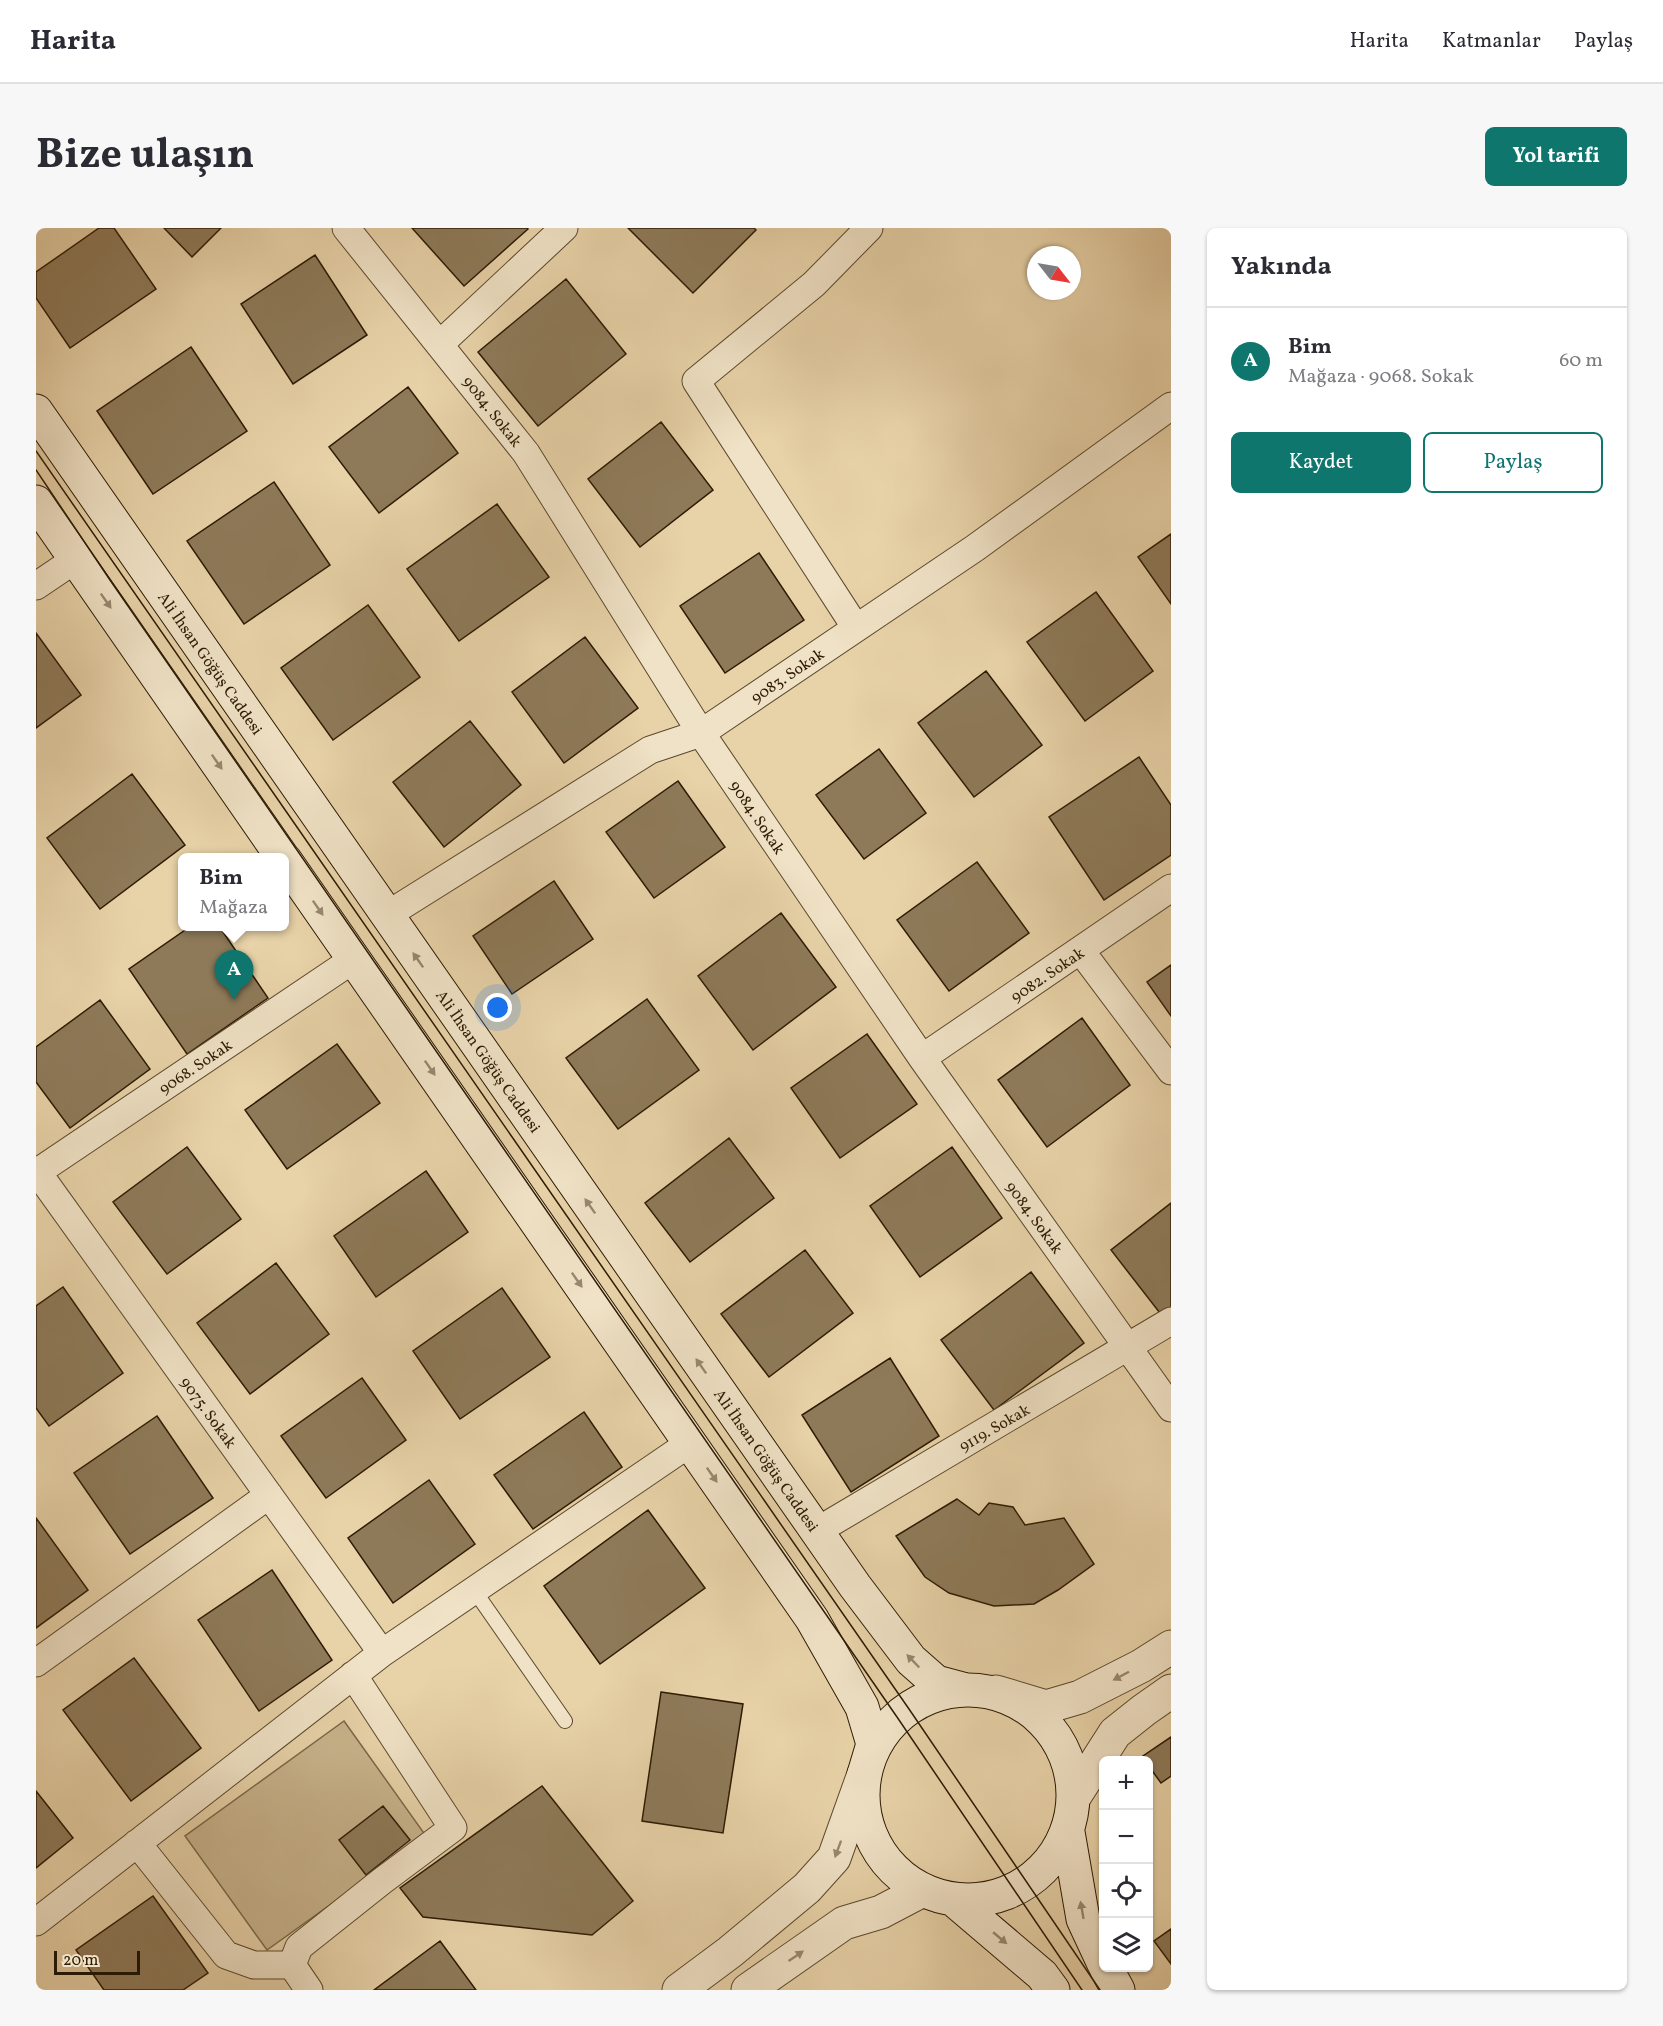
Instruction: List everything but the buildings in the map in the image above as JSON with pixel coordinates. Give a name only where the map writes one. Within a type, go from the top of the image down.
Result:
[{"type":"main road","name":"Ali İhsan Göğüş Caddesi","points":[[36,411],[817,1531],[911,1660],[936,1682],[962,1689]]},
{"type":"main road","points":[[36,502],[280,853]]},
{"type":"main road","points":[[289,866],[812,1619],[862,1707],[873,1744],[864,1774],[863,1808],[872,1842],[893,1870],[921,1891],[955,1901],[990,1899],[1028,1882],[1050,1862],[1068,1832]]},
{"type":"main road","points":[[679,1990],[730,1952],[807,1888],[834,1858],[877,1742],[897,1717],[928,1697],[962,1689],[996,1692],[1046,1707],[1080,1697],[1141,1666],[1171,1647]]},
{"type":"main road","points":[[1074,1797],[1115,1733],[1171,1691]]},
{"type":"main road","points":[[996,1692],[1027,1707],[1053,1730],[1069,1762],[1074,1797],[1068,1832],[1083,1919],[1099,1953]]},
{"type":"main road","points":[[748,1990],[844,1923],[881,1912],[921,1891]]},
{"type":"main road","points":[[955,1901],[1042,1975],[1053,1990]]},
{"type":"main road","points":[[1108,1972],[1118,1990]]},
{"type":"street","name":"9084. Sokak","points":[[346,228],[526,453],[701,733],[922,1058],[1171,1408]]},
{"type":"street","points":[[440,344],[564,228]]},
{"type":"street","points":[[856,628],[696,381],[814,284],[869,228]]},
{"type":"street","name":"9083. Sokak","points":[[387,915],[650,750],[701,733],[975,548],[1171,406]]},
{"type":"street","points":[[36,586],[76,559]]},
{"type":"street","name":"9082. Sokak","points":[[922,1058],[1171,888]]},
{"type":"street","points":[[1081,951],[1171,1071]]},
{"type":"street","name":"9068. Sokak","points":[[36,1172],[354,960]]},
{"type":"street","name":"9075. Sokak","points":[[36,1172],[382,1653]]},
{"type":"street","name":"9119. Sokak","points":[[817,1531],[1171,1321]]},
{"type":"street","points":[[36,1922],[382,1653],[690,1443]]},
{"type":"street","points":[[36,1663],[269,1495]]},
{"type":"street","points":[[292,1965],[299,1947],[453,1828],[353,1675]]},
{"type":"street","points":[[137,1843],[226,1955],[254,1965],[292,1965]]},
{"type":"street","points":[[292,1965],[309,1990]]},
{"type":"lane","points":[[474,1590],[565,1721]]},
{"type":"shaded area","points":[[344,1721],[426,1836],[267,1950],[185,1836]]},
{"type":"tram line","points":[[36,451],[909,1709],[1100,1990]]},
{"type":"tram line","points":[[36,470],[897,1717],[1082,1990]]},
{"type":"place","name":"Bim","points":[[234,1000]]}]
